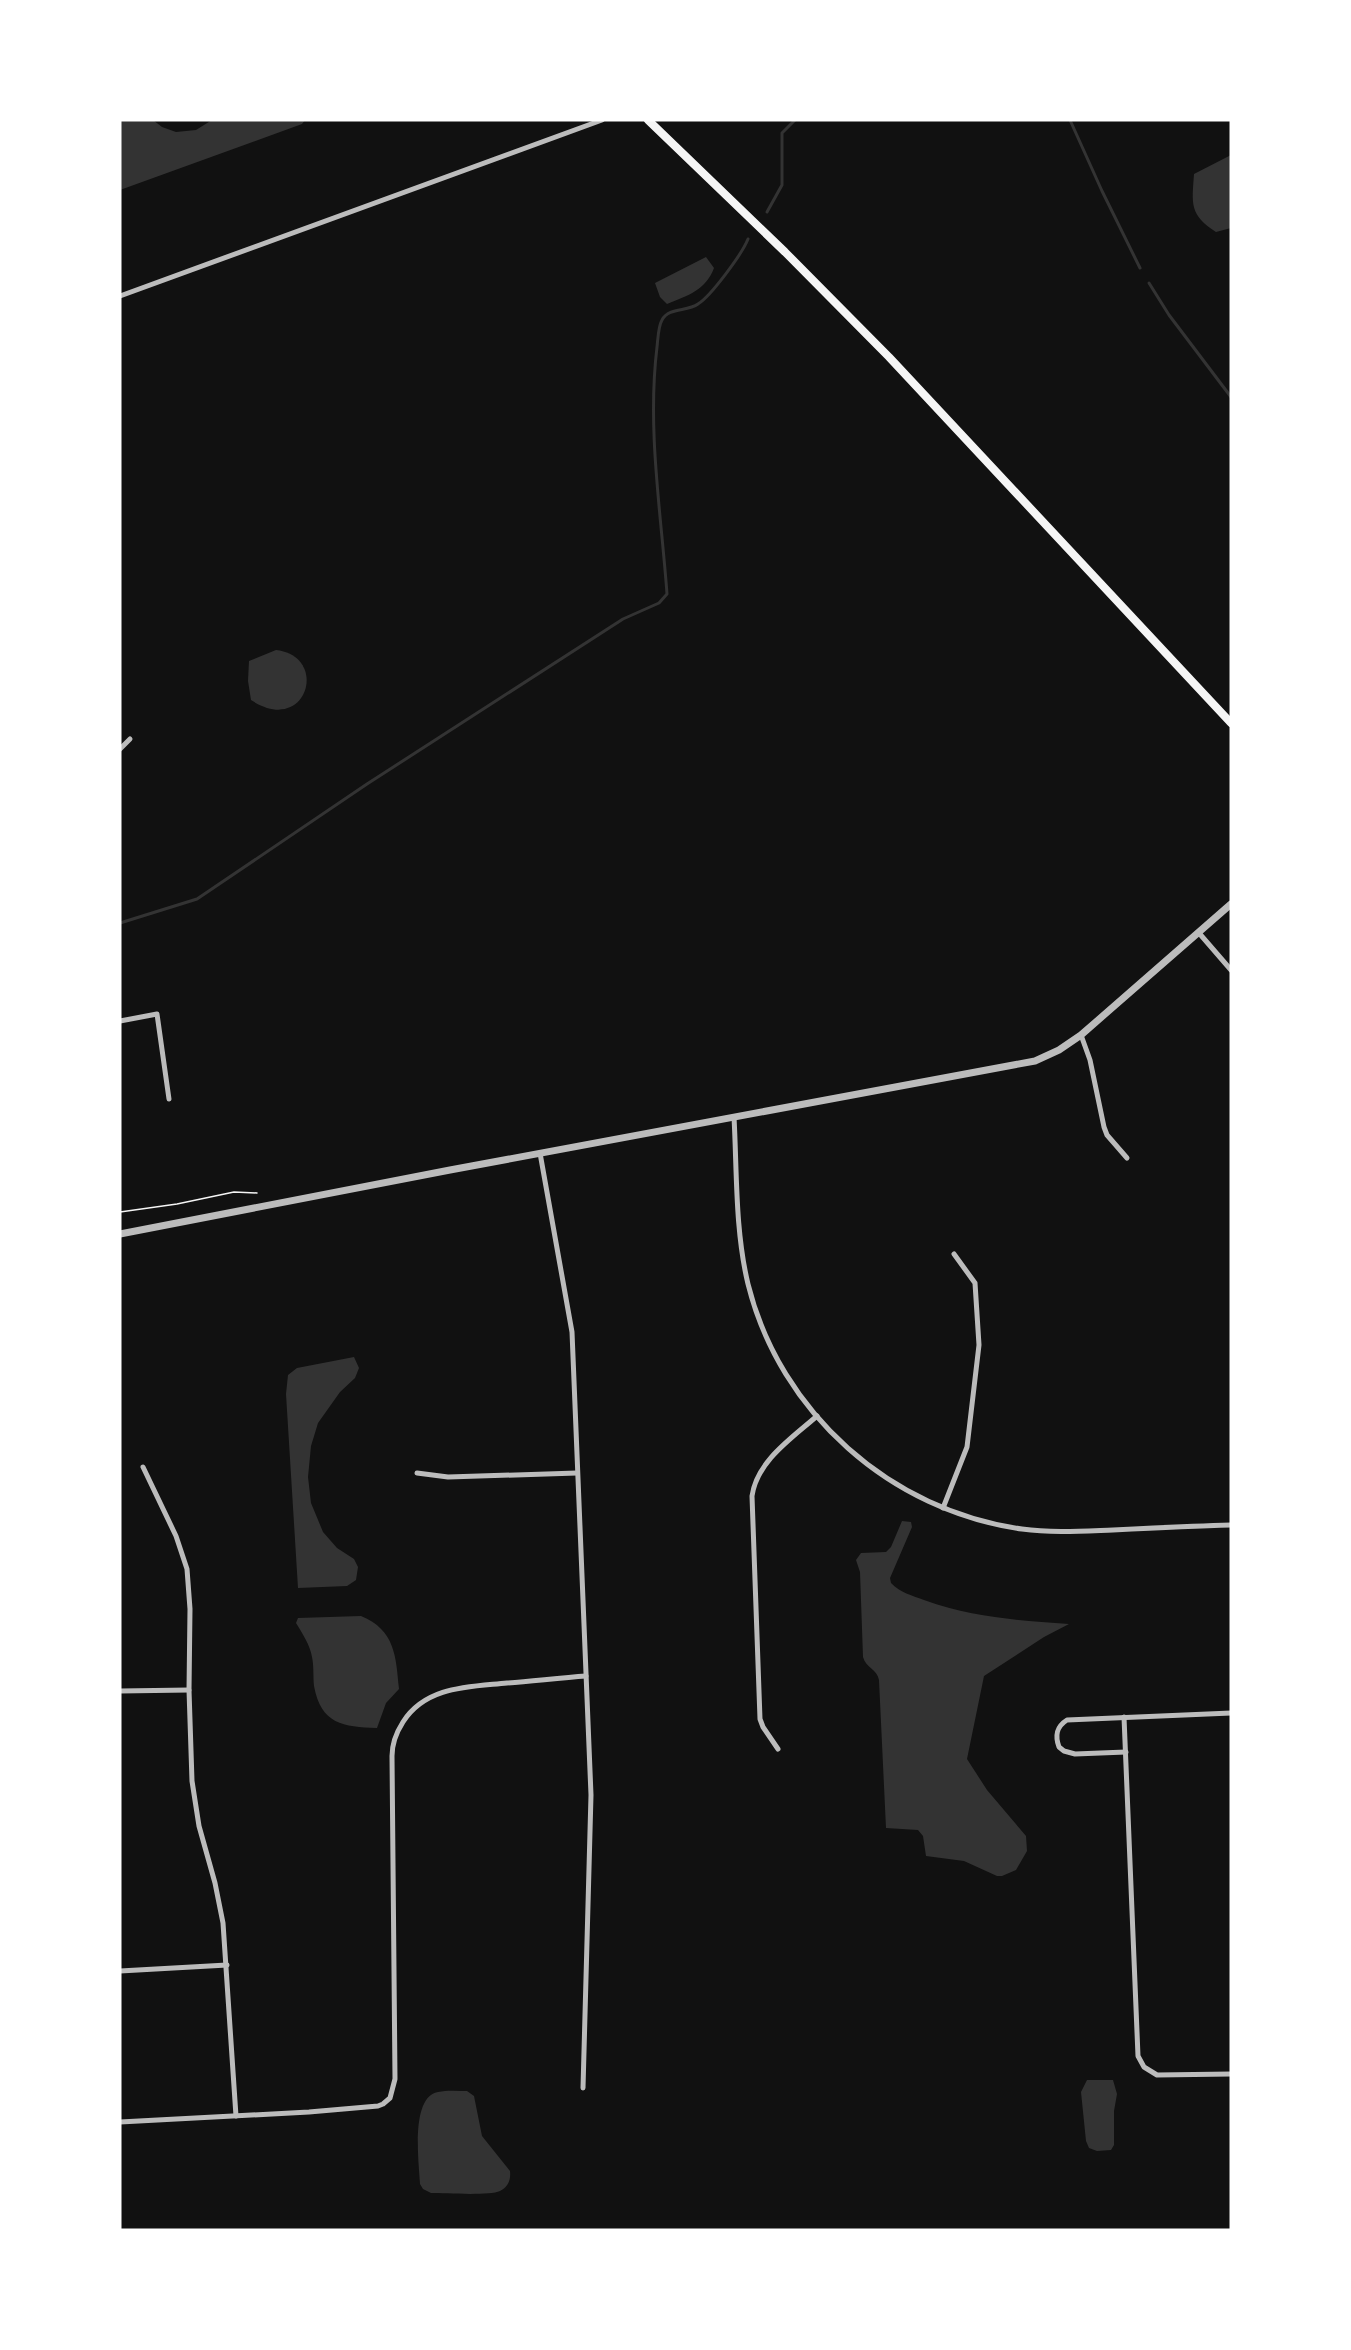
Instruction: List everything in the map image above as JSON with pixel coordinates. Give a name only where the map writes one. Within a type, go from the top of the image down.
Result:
[{"type":"main road","points":[[648,120],[889,357],[1231,722]]},
{"type":"street","points":[[120,296],[602,120]]},
{"type":"street","points":[[120,749],[130,740]]},
{"type":"street","points":[[120,1234],[1035,1061],[1059,1050],[1081,1035],[1231,904]]},
{"type":"street","points":[[1199,933],[1231,970]]},
{"type":"street","points":[[120,1022],[157,1014],[169,1099]]},
{"type":"street","points":[[1081,1035],[1090,1060],[1104,1127],[1107,1135],[1127,1158]]},
{"type":"street","points":[[734,1117],[740,1236],[752,1298],[765,1334],[780,1365],[799,1395],[851,1452],[883,1478],[943,1508],[996,1524],[1048,1531],[1231,1525]]},
{"type":"street","points":[[540,1153],[571,1322],[591,1802],[583,2088]]},
{"type":"street","points":[[943,1508],[967,1447],[979,1345],[975,1283],[954,1254]]},
{"type":"street","points":[[778,1749],[760,1719],[752,1496],[756,1481],[767,1462],[817,1416]]},
{"type":"street","points":[[143,1467],[176,1536],[187,1569],[190,1609],[189,1745],[194,1800],[220,1905],[227,1965],[236,2116]]},
{"type":"street","points":[[417,1473],[448,1478],[577,1473]]},
{"type":"street","points":[[120,2122],[372,2107],[383,2104],[390,2098],[395,2079],[392,1756],[395,1736],[407,1716],[420,1702],[451,1690],[586,1676]]},
{"type":"street","points":[[120,1691],[189,1690]]},
{"type":"street","points":[[1126,1752],[1070,1754],[1059,1747],[1056,1737],[1059,1726],[1067,1720],[1231,1713]]},
{"type":"street","points":[[1124,1717],[1137,2051],[1144,2067],[1157,2075],[1231,2074]]},
{"type":"street","points":[[120,1971],[227,1965]]},
{"type":"path","points":[[120,1212],[177,1204],[234,1192],[257,1193]]},
{"type":"shaded area","points":[[120,120],[153,120],[162,127],[176,132],[196,130],[212,120],[305,120],[302,124],[120,190]]},
{"type":"shaded area","points":[[1231,155],[1231,228],[1216,232],[1201,220],[1194,207],[1194,174]]},
{"type":"shaded area","points":[[706,257],[714,268],[711,276],[695,291],[667,304],[660,297],[655,283]]},
{"type":"shaded area","points":[[276,650],[293,655],[303,666],[307,678],[305,691],[298,702],[286,709],[270,709],[251,700],[248,681],[249,661]]},
{"type":"shaded area","points":[[354,1357],[359,1368],[355,1378],[340,1392],[318,1423],[311,1446],[308,1477],[311,1503],[323,1532],[337,1548],[354,1559],[358,1567],[356,1580],[347,1586],[298,1588],[286,1394],[288,1375],[297,1368]]},
{"type":"shaded area","points":[[902,1521],[911,1522],[912,1527],[890,1578],[891,1583],[899,1589],[910,1595],[961,1611],[1069,1624],[1044,1637],[984,1676],[967,1759],[987,1790],[1026,1836],[1027,1851],[1016,1870],[1002,1876],[997,1876],[964,1861],[926,1856],[923,1836],[918,1830],[886,1828],[879,1680],[863,1657],[860,1572],[856,1560],[861,1553],[886,1552],[891,1547]]},
{"type":"shaded area","points":[[361,1616],[381,1629],[387,1637],[392,1645],[397,1666],[399,1689],[386,1703],[377,1728],[344,1724],[328,1716],[317,1699],[311,1653],[296,1623],[298,1618]]},
{"type":"shaded area","points":[[1087,2080],[1113,2080],[1117,2094],[1114,2111],[1114,2145],[1111,2150],[1097,2151],[1089,2148],[1086,2141],[1081,2092]]},
{"type":"shaded area","points":[[467,2091],[474,2096],[482,2136],[510,2171],[509,2180],[503,2189],[494,2193],[431,2193],[423,2189],[420,2184],[418,2132],[423,2106],[429,2097],[438,2092]]},
{"type":"waterway","points":[[767,212],[782,185],[782,133],[795,120]]},
{"type":"waterway","points":[[1070,120],[1140,268]]},
{"type":"waterway","points":[[120,923],[197,899],[367,784],[623,619],[659,603],[667,594],[654,440],[654,378],[660,326],[669,313],[694,306],[704,300],[726,274],[748,239]]},
{"type":"waterway","points":[[1149,283],[1169,315],[1231,397]]}]
